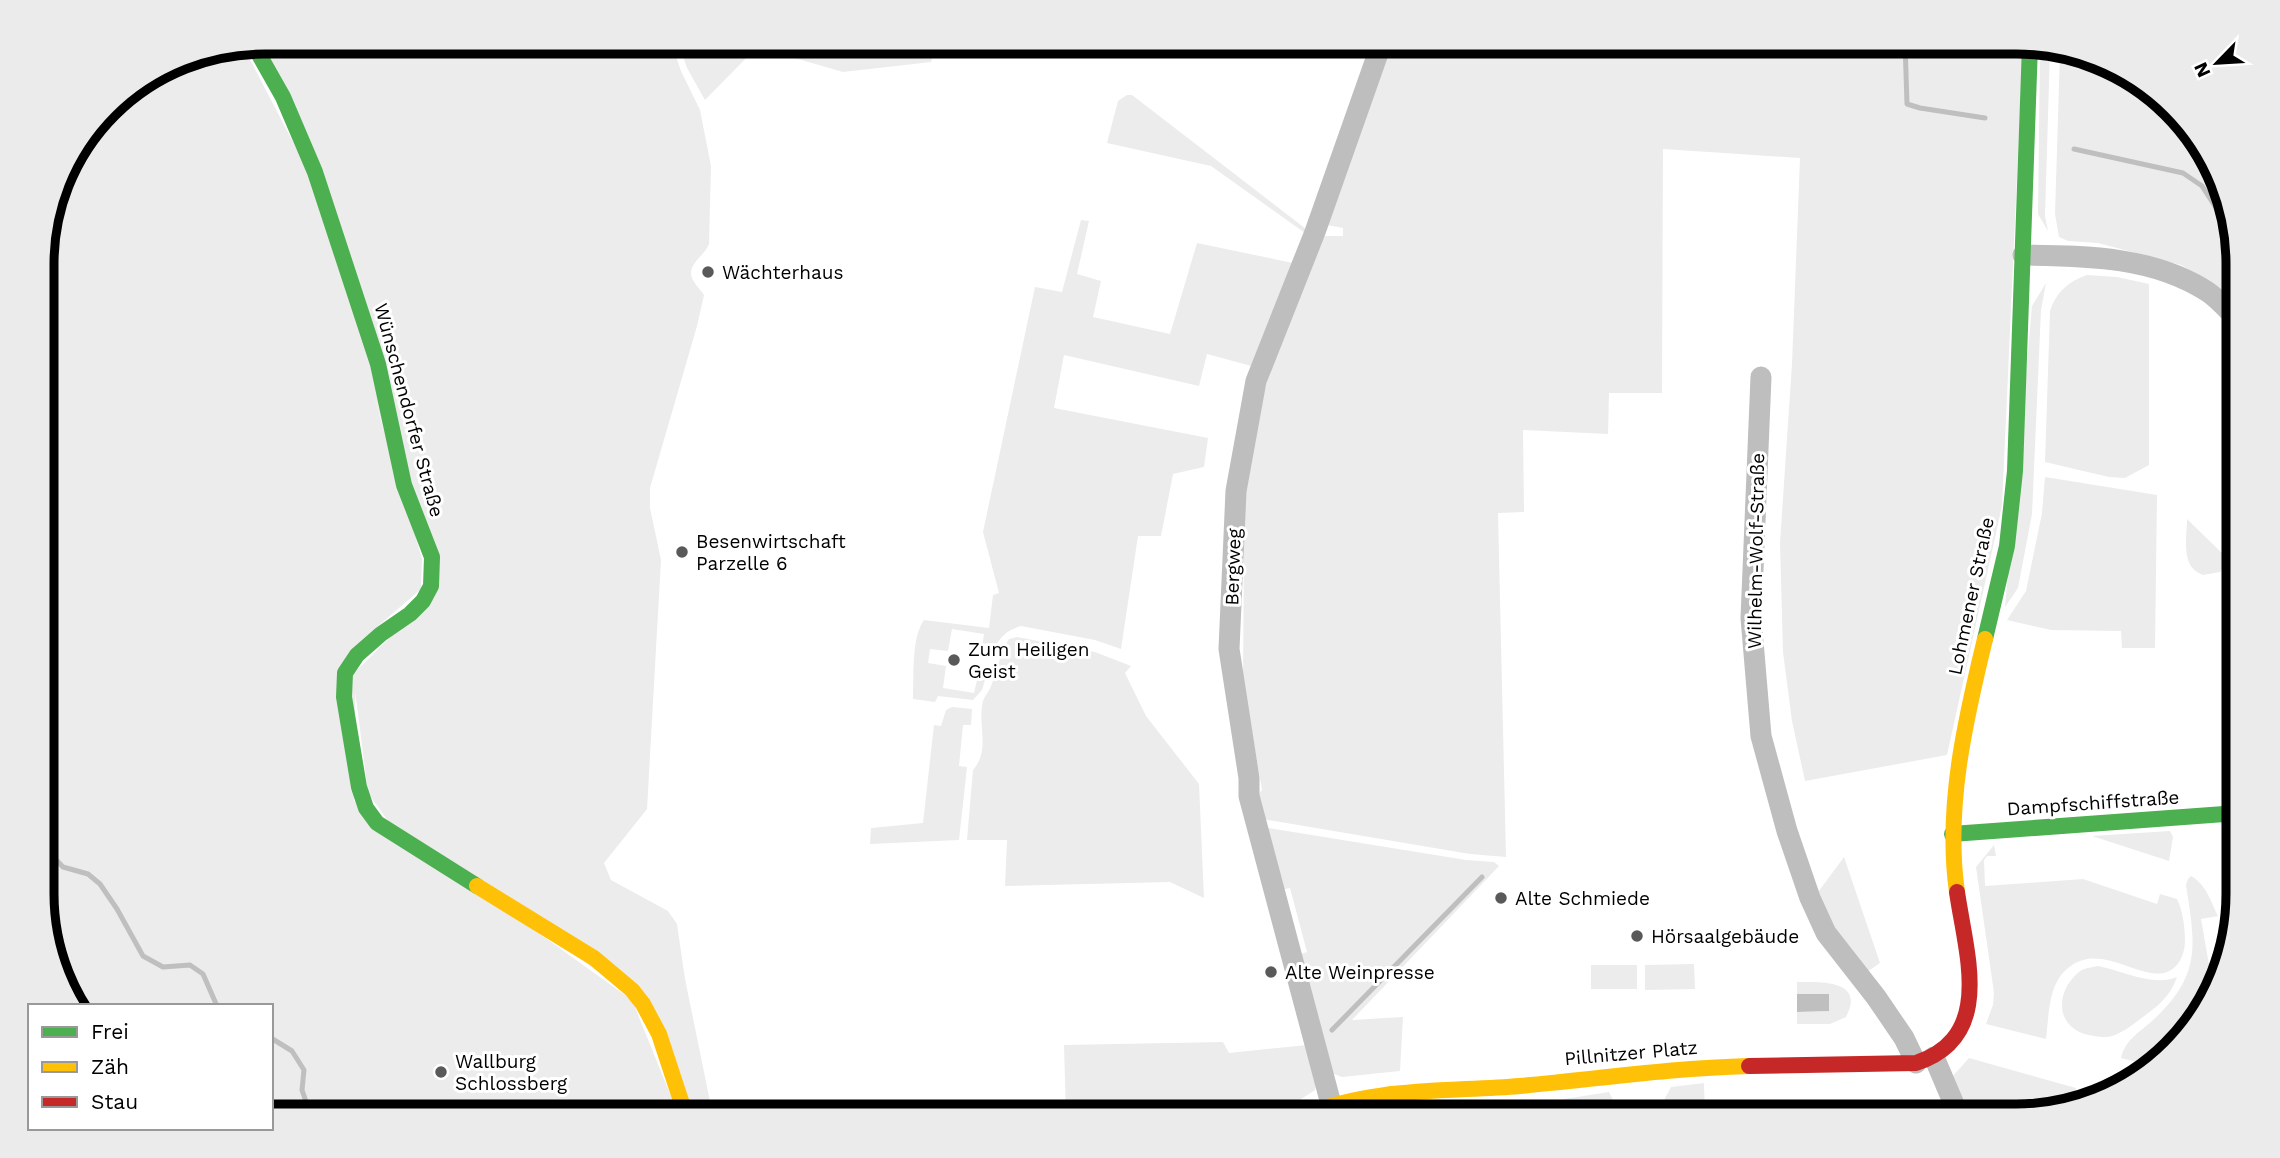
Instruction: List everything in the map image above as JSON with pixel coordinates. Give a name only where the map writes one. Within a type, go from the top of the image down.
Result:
[{"type":"main road","name":"Wünschendorfer Straße","points":[[259,55],[283,97],[314,172],[378,364],[404,485],[432,557],[431,586],[423,601],[357,655],[345,673],[344,697],[349,739],[366,807],[377,823],[594,958],[616,975],[633,992],[647,1013],[665,1049],[683,1104]]},
{"type":"main road","name":"Lohmener Straße","points":[[1925,1060],[1949,1045],[1962,1029],[1970,1006],[1970,979],[1954,871],[1954,795],[1984,636],[2007,546],[2014,471],[2030,55]]},
{"type":"main road","name":"Dampfschiffstraße","points":[[1952,834],[2226,814]]},
{"type":"main road","name":"Pillnitzer Platz","points":[[1334,1103],[1370,1097],[1710,1067],[1925,1060]]},
{"type":"street","name":"Bergweg","points":[[1331,1103],[1249,796],[1249,778],[1229,649],[1236,491],[1255,381],[1315,232],[1378,54]]},
{"type":"street","points":[[2023,255],[2101,257],[2162,271],[2208,292],[2226,309]]},
{"type":"street","name":"Wilhelm-Wolf-Straße","points":[[1761,377],[1751,618],[1761,736],[1787,831],[1810,898],[1826,933],[1904,1038],[1925,1060],[1951,1103]]},
{"type":"shaded area","points":[[1386,54],[2023,54],[2002,506],[1947,755],[1805,781],[1792,721],[1783,652],[1780,543],[1792,364],[1800,158],[1663,149],[1662,393],[1609,393],[1608,434],[1523,430],[1524,512],[1498,513],[1506,857],[1470,854],[1261,817],[1257,796],[1262,790],[1243,678],[1244,549],[1239,543],[1250,437],[1269,375],[1321,238],[1343,236],[1343,228],[1327,225]]},
{"type":"shaded area","points":[[248,55],[306,167],[422,559],[421,589],[356,645],[354,801],[632,1000],[674,1104],[273,1104],[273,1004],[85,1004],[82,999],[61,948],[54,894],[55,250],[61,210],[82,159],[106,126],[126,106],[159,82],[197,65]]},
{"type":"shaded area","points":[[268,55],[675,55],[700,110],[711,166],[709,244],[691,270],[694,282],[704,295],[650,488],[650,508],[661,560],[647,809],[604,863],[611,880],[668,911],[677,924],[685,979],[710,1104],[688,1104],[653,1011],[388,821],[368,793],[353,674],[435,593]]},
{"type":"shaded area","points":[[682,55],[749,55],[705,100]]},
{"type":"shaded area","points":[[783,55],[933,55],[931,62],[843,72]]},
{"type":"shaded area","points":[[2040,56],[2050,57],[2045,216],[2048,231],[2038,214]]},
{"type":"shaded area","points":[[2060,59],[2083,65],[2121,82],[2144,98],[2182,136],[2198,159],[2219,210],[2224,237],[2226,294],[2181,265],[2098,243],[2068,241],[2059,237],[2055,214]]},
{"type":"shaded area","points":[[1132,95],[1306,229],[1305,233],[1211,166],[1107,143],[1118,101]]},
{"type":"shaded area","points":[[1081,220],[1089,221],[1077,274],[1101,281],[1093,317],[1170,334],[1197,243],[1293,263],[1299,249],[1255,367],[1207,354],[1199,386],[1064,355],[1054,408],[1208,438],[1204,467],[1173,474],[1161,536],[1138,536],[1121,649],[1095,640],[1021,626],[1004,634],[993,649],[982,647],[984,634],[952,629],[948,651],[930,649],[928,663],[946,666],[943,688],[974,693],[978,676],[983,677],[984,670],[988,670],[982,690],[973,700],[938,696],[935,702],[913,699],[915,647],[924,620],[989,628],[993,595],[999,593],[983,532],[1035,287],[1062,292]]},
{"type":"shaded area","points":[[2087,275],[2117,277],[2149,284],[2149,465],[2125,478],[2109,477],[2045,462],[2050,311],[2064,288]]},
{"type":"shaded area","points":[[2046,283],[2041,310],[2032,514],[2018,588],[2005,607],[2032,306]]},
{"type":"shaded area","points":[[2045,477],[2157,495],[2155,648],[2122,648],[2121,631],[2051,630],[2007,620],[2026,591],[2042,513]]},
{"type":"shaded area","points":[[2187,519],[2226,557],[2220,572],[2203,575],[2196,571],[2188,559]]},
{"type":"shaded area","points":[[1017,637],[1095,652],[1131,666],[1125,673],[1146,716],[1199,784],[1204,898],[1170,882],[1005,886],[1007,840],[967,840],[973,770],[981,754],[983,701],[994,680],[1005,645],[1009,639]]},
{"type":"shaded area","points":[[952,707],[972,709],[971,725],[963,725],[959,766],[967,767],[959,840],[870,844],[871,828],[923,823],[934,725],[941,726],[946,710]]},
{"type":"shaded area","points":[[1268,828],[1466,860],[1494,862],[1499,866],[1352,1020],[1403,1017],[1400,1071],[1342,1077],[1329,1072],[1298,955],[1307,952],[1290,888],[1280,890],[1264,830]]},
{"type":"shaded area","points":[[2170,831],[2173,837],[2169,861],[2092,836]]},
{"type":"shaded area","points":[[1994,845],[1996,856],[1987,856],[1984,860],[1985,886],[2083,879],[2157,904],[2160,894],[2177,899],[2185,937],[2180,961],[2171,970],[2159,974],[2109,960],[2088,959],[2078,962],[2061,975],[2053,991],[2046,1039],[1986,1024],[1994,993],[1976,867]]},
{"type":"shaded area","points":[[1844,857],[1880,963],[1864,974],[1852,961],[1816,895]]},
{"type":"shaded area","points":[[2191,876],[2204,888],[2218,916],[2201,919],[2210,972],[2190,1010],[2174,1032],[2154,1052],[2139,1063],[2121,1058],[2129,1042],[2167,1005],[2187,975],[2193,944],[2186,885]]},
{"type":"shaded area","points":[[1694,964],[1695,989],[1645,990],[1645,965]]},
{"type":"shaded area","points":[[1591,965],[1637,965],[1637,989],[1591,989]]},
{"type":"shaded area","points":[[2098,966],[2148,979],[2167,980],[2177,977],[2163,1000],[2137,1022],[2115,1035],[2097,1036],[2085,1034],[2070,1025],[2062,1004],[2067,986],[2076,975],[2084,969]]},
{"type":"shaded area","points":[[1797,982],[1827,983],[1845,989],[1850,996],[1851,1005],[1846,1017],[1830,1024],[1797,1024],[1797,1012],[1829,1011],[1829,994],[1797,994]]},
{"type":"shaded area","points":[[1797,994],[1829,994],[1829,1011],[1797,1012]]},
{"type":"shaded area","points":[[1223,1042],[1229,1053],[1307,1045],[1317,1082],[1315,1090],[1294,1103],[1066,1104],[1064,1045]]},
{"type":"shaded area","points":[[1969,1058],[2076,1088],[2075,1092],[2080,1094],[2030,1103],[1951,1103],[1943,1087]]},
{"type":"shaded area","points":[[1704,1083],[1705,1103],[1661,1103],[1671,1087]]},
{"type":"shaded area","points":[[1609,1092],[1615,1103],[1563,1103],[1564,1099]]},
{"type":"waterway","points":[[1905,54],[1907,104],[1985,118]]},
{"type":"waterway","points":[[2074,149],[2183,173],[2202,186],[2220,214]]},
{"type":"waterway","points":[[54,858],[63,867],[88,874],[100,884],[143,956],[163,967],[190,965],[203,974],[216,1004]]},
{"type":"waterway","points":[[1332,1030],[1482,877]]},
{"type":"waterway","points":[[273,1039],[292,1051],[304,1070],[302,1090],[307,1104]]},
{"type":"traffic: fast","points":[[259,55],[283,97],[315,172],[378,364],[404,485],[432,557],[431,586],[423,601],[357,655],[345,673],[344,697],[359,787],[366,808],[377,823],[477,886]]},
{"type":"traffic: fast","points":[[1985,639],[2007,546],[2015,471],[2030,55]]},
{"type":"traffic: fast","points":[[1952,834],[2226,814]]},
{"type":"traffic: slow","points":[[1957,892],[1954,860],[1955,797],[1970,701],[1985,639]]},
{"type":"traffic: slow","points":[[477,886],[594,958],[632,990],[659,1034],[682,1104]]},
{"type":"traffic: slow","points":[[1342,1103],[1410,1092],[1520,1086],[1663,1071],[1749,1066]]},
{"type":"traffic: jam","points":[[1749,1066],[1916,1063],[1941,1051],[1957,1034],[1966,1014],[1969,991],[1966,942],[1957,892]]},
{"type":"place","name":"Wächterhaus","points":[[708,272]]},
{"type":"place","name":"Besenwirtschaft Parzelle 6","points":[[682,552]]},
{"type":"place","name":"Zum Heiligen Geist","points":[[954,660]]},
{"type":"place","name":"Alte Schmiede","points":[[1501,898]]},
{"type":"place","name":"Hörsaalgebäude","points":[[1637,936]]},
{"type":"place","name":"Alte Weinpresse","points":[[1271,972]]},
{"type":"place","name":"Wallburg Schlossberg","points":[[441,1072]]}]
